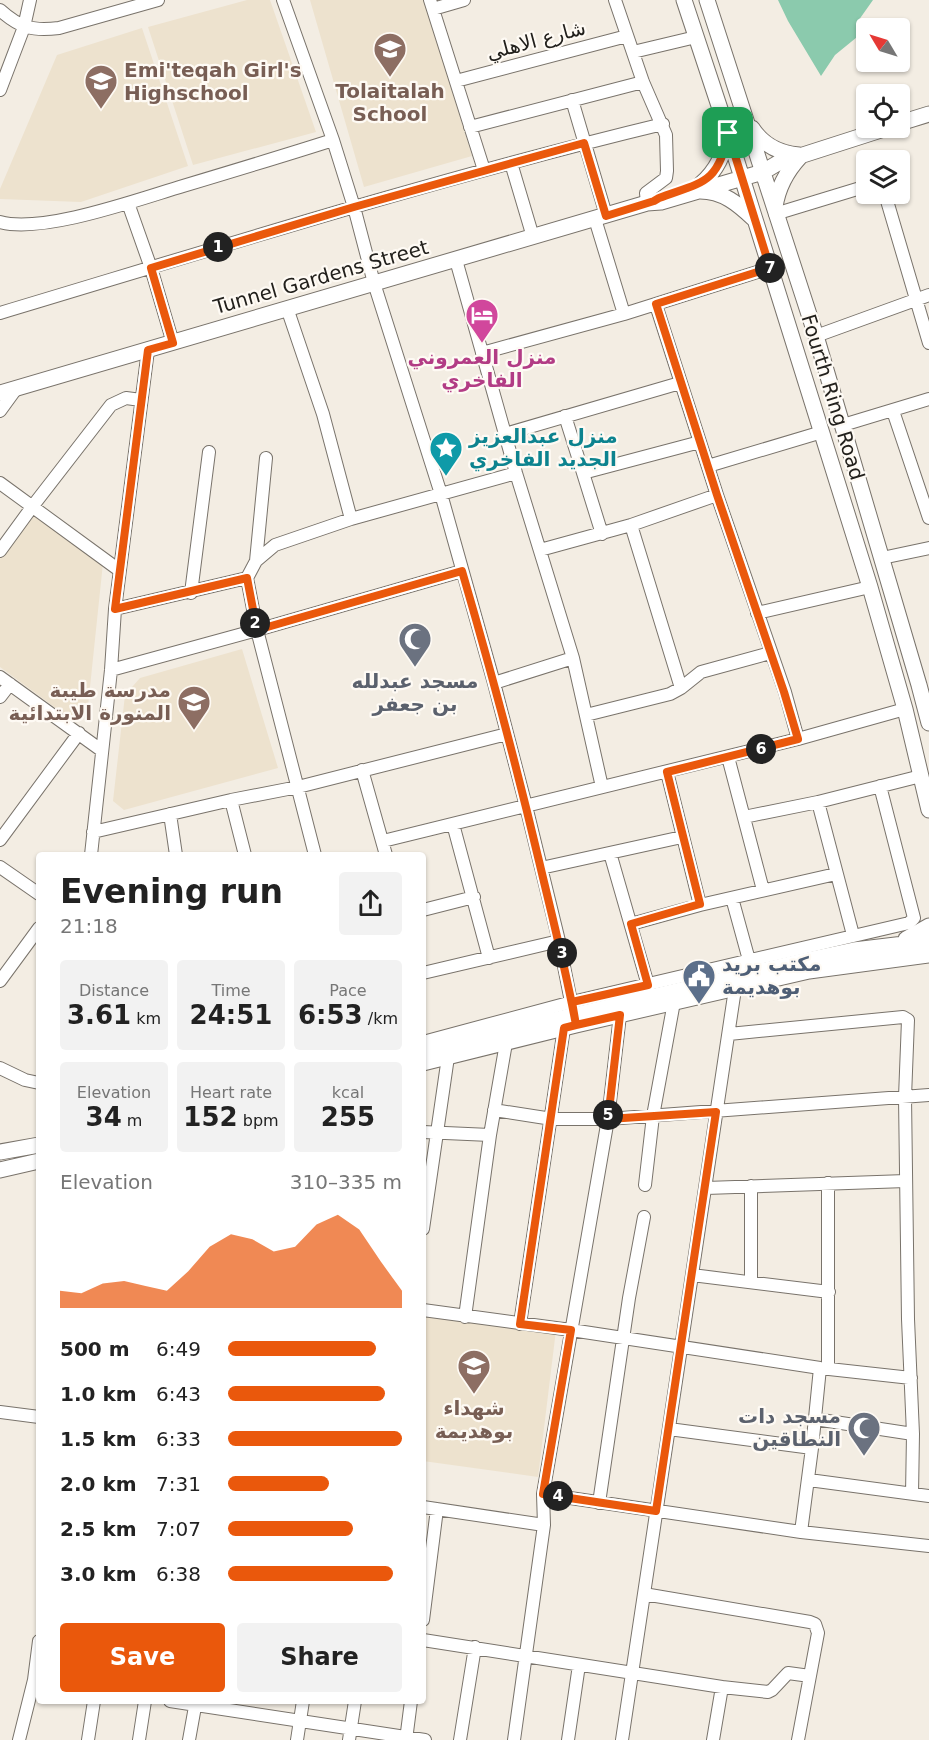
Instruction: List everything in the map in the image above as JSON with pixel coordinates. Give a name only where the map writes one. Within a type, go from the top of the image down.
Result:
[{"type":"main road","name":"Fourth Ring Road","points":[[684,0],[870,587],[905,709],[929,810]]},
{"type":"main road","name":"Fourth Ring Road","points":[[707,0],[816,336],[882,558],[924,683],[929,723]]},
{"type":"main road","points":[[910,120],[929,114]]},
{"type":"main road","points":[[747,122],[765,143],[777,150],[802,156],[784,177],[776,198],[775,212]]},
{"type":"main road","points":[[697,188],[710,176],[722,158],[728,133]]},
{"type":"main road","name":"Tunnel Gardens Street","points":[[0,393],[601,217],[857,138]]},
{"type":"main road","points":[[697,188],[731,199],[756,222]]},
{"type":"main road","points":[[846,510],[866,504]]},
{"type":"main road","points":[[893,952],[929,926]]},
{"type":"main road","points":[[426,1062],[506,1043],[571,1017],[620,1015],[893,952],[929,941]]},
{"type":"main road","points":[[426,1050],[854,950],[929,955]]},
{"type":"main road","points":[[893,952],[929,965]]},
{"type":"main road","points":[[0,1152],[36,1146]]},
{"type":"main road","points":[[0,1170],[36,1162]]},
{"type":"street","points":[[0,90],[24,27],[30,0]]},
{"type":"street","points":[[106,0],[111,13]]},
{"type":"street","points":[[0,10],[11,20],[24,27],[43,30],[59,28],[158,0]]},
{"type":"street","points":[[283,0],[333,140],[374,283],[441,494],[495,683],[559,941],[571,1017],[542,1170],[520,1324]]},
{"type":"street","points":[[464,0],[432,4],[484,170]]},
{"type":"street","points":[[615,0],[643,82],[666,135],[668,171],[666,178],[646,193],[651,202]]},
{"type":"street","name":"شارع الاهلي","points":[[456,81],[627,36]]},
{"type":"street","points":[[633,52],[696,37]]},
{"type":"street","points":[[470,126],[643,82]]},
{"type":"street","points":[[572,100],[624,315]]},
{"type":"street","points":[[0,313],[354,207],[584,143],[663,124]]},
{"type":"street","points":[[0,222],[28,225],[53,222],[128,202],[333,140]]},
{"type":"street","points":[[511,163],[533,237]]},
{"type":"street","points":[[775,212],[856,189]]},
{"type":"street","points":[[128,202],[151,268],[173,343]]},
{"type":"street","points":[[888,204],[929,343]]},
{"type":"street","points":[[456,260],[516,473],[573,658],[602,787]]},
{"type":"street","points":[[482,353],[624,315],[770,268]]},
{"type":"street","points":[[816,336],[929,295]]},
{"type":"street","points":[[656,304],[798,739]]},
{"type":"street","points":[[287,308],[323,414],[351,519]]},
{"type":"street","points":[[91,852],[111,670],[119,570],[148,350]]},
{"type":"street","points":[[505,434],[680,383]]},
{"type":"street","points":[[0,411],[16,389]]},
{"type":"street","points":[[0,551],[111,405],[126,398],[141,400]]},
{"type":"street","points":[[843,425],[929,399]]},
{"type":"street","points":[[893,411],[925,495],[929,518]]},
{"type":"street","points":[[565,416],[602,534]]},
{"type":"street","points":[[708,466],[822,432]]},
{"type":"street","points":[[583,473],[700,442]]},
{"type":"street","points":[[191,592],[209,453]]},
{"type":"street","points":[[256,561],[266,458]]},
{"type":"street","points":[[314,852],[257,630],[247,578],[256,561],[274,544],[351,519],[516,473]]},
{"type":"street","points":[[0,483],[119,570]]},
{"type":"street","points":[[540,550],[631,525],[717,495]]},
{"type":"street","points":[[631,525],[681,688]]},
{"type":"street","points":[[882,558],[929,548]]},
{"type":"street","points":[[111,670],[462,571]]},
{"type":"street","points":[[115,609],[247,578]]},
{"type":"street","points":[[757,614],[870,587]]},
{"type":"street","points":[[586,715],[670,694],[702,672],[770,653]]},
{"type":"street","points":[[495,683],[573,658]]},
{"type":"street","points":[[0,697],[5,680],[101,750]]},
{"type":"street","points":[[382,841],[728,757],[905,709]]},
{"type":"street","points":[[0,840],[79,733]]},
{"type":"street","points":[[93,832],[298,787],[507,734]]},
{"type":"street","points":[[728,757],[763,890]]},
{"type":"street","points":[[362,770],[385,852]]},
{"type":"street","points":[[667,772],[700,904]]},
{"type":"street","points":[[744,817],[818,802],[921,776]]},
{"type":"street","points":[[426,1041],[571,1017],[648,985],[909,923],[914,918],[880,786]]},
{"type":"street","points":[[231,800],[244,852]]},
{"type":"street","points":[[818,802],[853,935]]},
{"type":"street","points":[[170,814],[176,852]]},
{"type":"street","points":[[453,824],[489,958]]},
{"type":"street","points":[[541,868],[682,837]]},
{"type":"street","points":[[610,853],[648,985]]},
{"type":"street","points":[[0,867],[36,892]]},
{"type":"street","points":[[631,924],[700,904],[836,874]]},
{"type":"street","points":[[426,909],[474,897]]},
{"type":"street","points":[[732,898],[749,960]]},
{"type":"street","points":[[0,981],[36,932]]},
{"type":"street","points":[[426,972],[559,941]]},
{"type":"street","points":[[622,1740],[735,988]]},
{"type":"street","points":[[645,1185],[653,1116],[674,1002]]},
{"type":"street","points":[[514,1740],[544,1525],[543,1494],[608,1119],[620,1015]]},
{"type":"street","points":[[729,1034],[907,1018],[909,1023],[905,1097],[908,1319],[913,1434],[912,1494]]},
{"type":"street","points":[[465,1317],[490,1135],[506,1043]]},
{"type":"street","points":[[426,1208],[448,1057]]},
{"type":"street","points":[[0,1068],[24,1080],[36,1082]]},
{"type":"street","points":[[494,1110],[552,1119],[608,1119],[929,1095]]},
{"type":"street","points":[[426,1132],[490,1135]]},
{"type":"street","points":[[706,1188],[906,1181]]},
{"type":"street","points":[[801,1532],[815,1419],[824,1369],[829,1292],[828,1183]]},
{"type":"street","points":[[751,1186],[751,1282]]},
{"type":"street","points":[[599,1503],[623,1338],[644,1217]]},
{"type":"street","points":[[692,1275],[829,1292]]},
{"type":"street","points":[[426,1310],[824,1369],[911,1378]]},
{"type":"street","points":[[0,1412],[36,1417]]},
{"type":"street","points":[[815,1419],[913,1434]]},
{"type":"street","points":[[669,1429],[813,1448]]},
{"type":"street","points":[[809,1480],[929,1496]]},
{"type":"street","points":[[543,1494],[801,1532],[929,1546]]},
{"type":"street","points":[[426,1507],[544,1525]]},
{"type":"street","points":[[426,1596],[437,1509]]},
{"type":"street","points":[[644,1594],[815,1624],[818,1633],[798,1740]]},
{"type":"street","points":[[426,1640],[722,1687],[768,1692],[788,1673],[810,1676]]},
{"type":"street","points":[[460,1740],[475,1647]]},
{"type":"street","points":[[568,1740],[579,1665]]},
{"type":"street","points":[[20,1740],[36,1684]]},
{"type":"street","points":[[713,1740],[722,1687]]},
{"type":"street","points":[[88,1740],[94,1704]]},
{"type":"street","points":[[139,1740],[145,1704]]},
{"type":"street","points":[[189,1740],[196,1704]]},
{"type":"street","points":[[202,1704],[300,1721],[350,1734],[425,1740]]},
{"type":"street","points":[[297,1740],[303,1704]]},
{"type":"street","points":[[350,1734],[355,1704]]},
{"type":"street","points":[[406,1739],[411,1704]]},
{"type":"shaded area","points":[[247,0],[270,0],[316,132],[193,165],[148,27]]},
{"type":"shaded area","name":"Tolaitalah School","points":[[310,0],[424,0],[472,156],[364,187]]},
{"type":"shaded area","name":"Emi'teqah Girl's Highschool","points":[[142,28],[188,166],[81,202],[0,199],[0,189],[57,55]]},
{"type":"shaded area","points":[[32,514],[103,563],[88,706],[76,723],[0,667],[0,559]]},
{"type":"shaded area","name":"مدرسة طيبة المنورة الابتدائية","points":[[242,649],[278,768],[124,810],[113,801],[125,695],[140,678]]},
{"type":"shaded area","points":[[426,1312],[556,1330],[538,1477],[426,1461]]},
{"type":"green space","points":[[778,0],[873,0],[860,18],[856,18],[856,38],[835,55],[821,76]]},
{"type":"place","name":"Tolaitalah School","points":[[390,78]]},
{"type":"place","name":"Emi'teqah Girl's Highschool","points":[[101,110]]},
{"type":"place","name":"منزل العمروني الفاخري","points":[[482,344]]},
{"type":"place","name":"منزل عبدالعزيز الجديد الفاخري","points":[[446,477]]},
{"type":"place","name":"مسجد عبدلله بن جعفر","points":[[415,668]]},
{"type":"place","name":"مدرسة طيبة المنورة الابتدائية","points":[[194,731]]},
{"type":"place","name":"مكتب بريد بوهديمة","points":[[699,1005]]},
{"type":"place","name":"شهداء بوهديمة","points":[[474,1395]]},
{"type":"place","name":"مسجد دات النطاقين","points":[[864,1457]]},
{"type":"route","points":[[728,133],[722,158],[710,176],[701,184],[606,216],[584,143],[354,207],[151,268],[173,343],[148,350],[115,609],[247,578],[257,630],[462,571],[495,683],[526,806],[559,941],[576,1025],[564,1028],[520,1324],[571,1330],[543,1494],[656,1511],[716,1112],[608,1119],[620,1015],[576,1025],[572,1002],[648,985],[631,924],[700,904],[667,772],[798,739],[656,304],[770,268],[728,133]]}]
